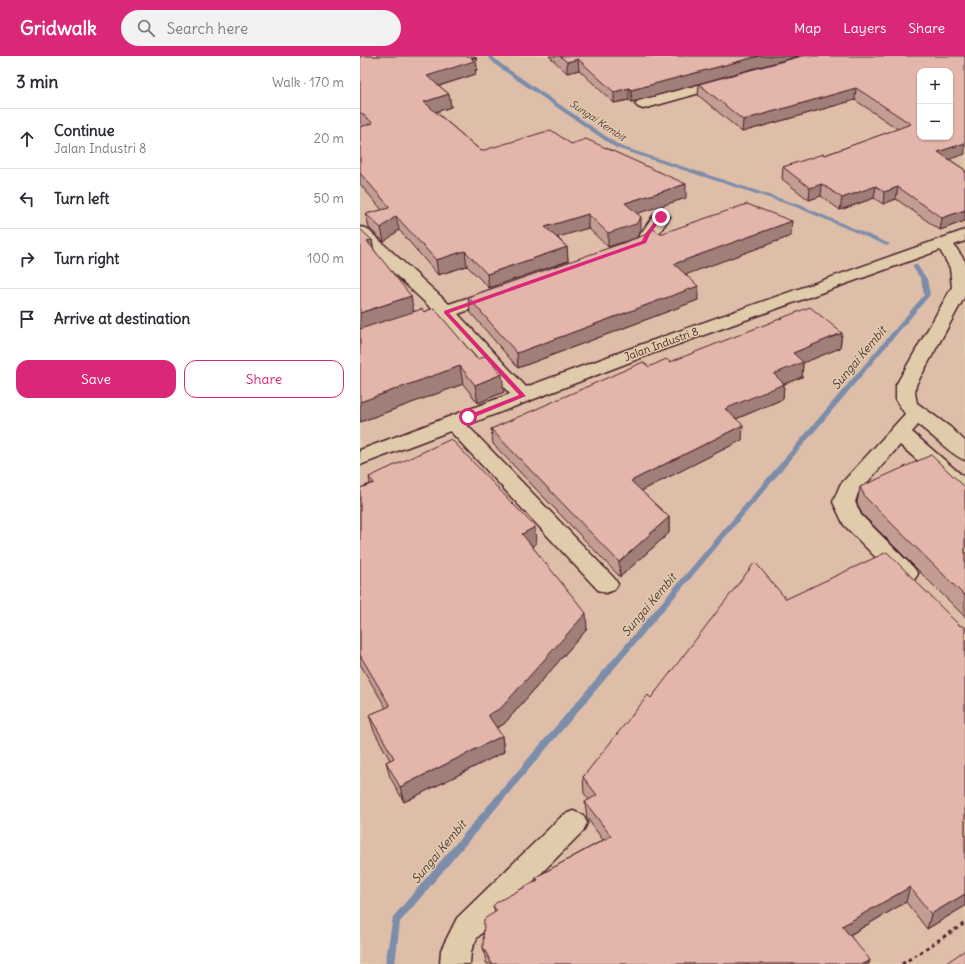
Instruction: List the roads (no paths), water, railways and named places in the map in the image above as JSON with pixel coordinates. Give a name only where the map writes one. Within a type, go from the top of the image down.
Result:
[{"type":"street","points":[[643,104],[740,78]]},
{"type":"street","points":[[608,255],[644,242],[661,217]]},
{"type":"street","points":[[360,232],[446,312],[523,396]]},
{"type":"street","name":"Jalan Industri 8","points":[[360,458],[652,347],[965,235]]},
{"type":"street","points":[[943,243],[959,264],[962,276],[961,287],[906,385],[904,392],[905,400],[909,408],[939,430],[965,453]]},
{"type":"street","points":[[360,341],[512,289]]},
{"type":"street","points":[[916,414],[848,490],[844,502],[852,520],[922,590]]},
{"type":"street","points":[[454,423],[606,584]]},
{"type":"street","points":[[900,432],[965,490]]},
{"type":"street","points":[[455,964],[456,950],[467,928],[573,823]]},
{"type":"waterway","name":"Sungai Kembit","points":[[489,56],[499,65],[618,147],[798,206],[887,244]]},
{"type":"waterway","name":"Sungai Kembit","points":[[390,964],[396,920],[927,295],[924,279],[915,266]]}]
